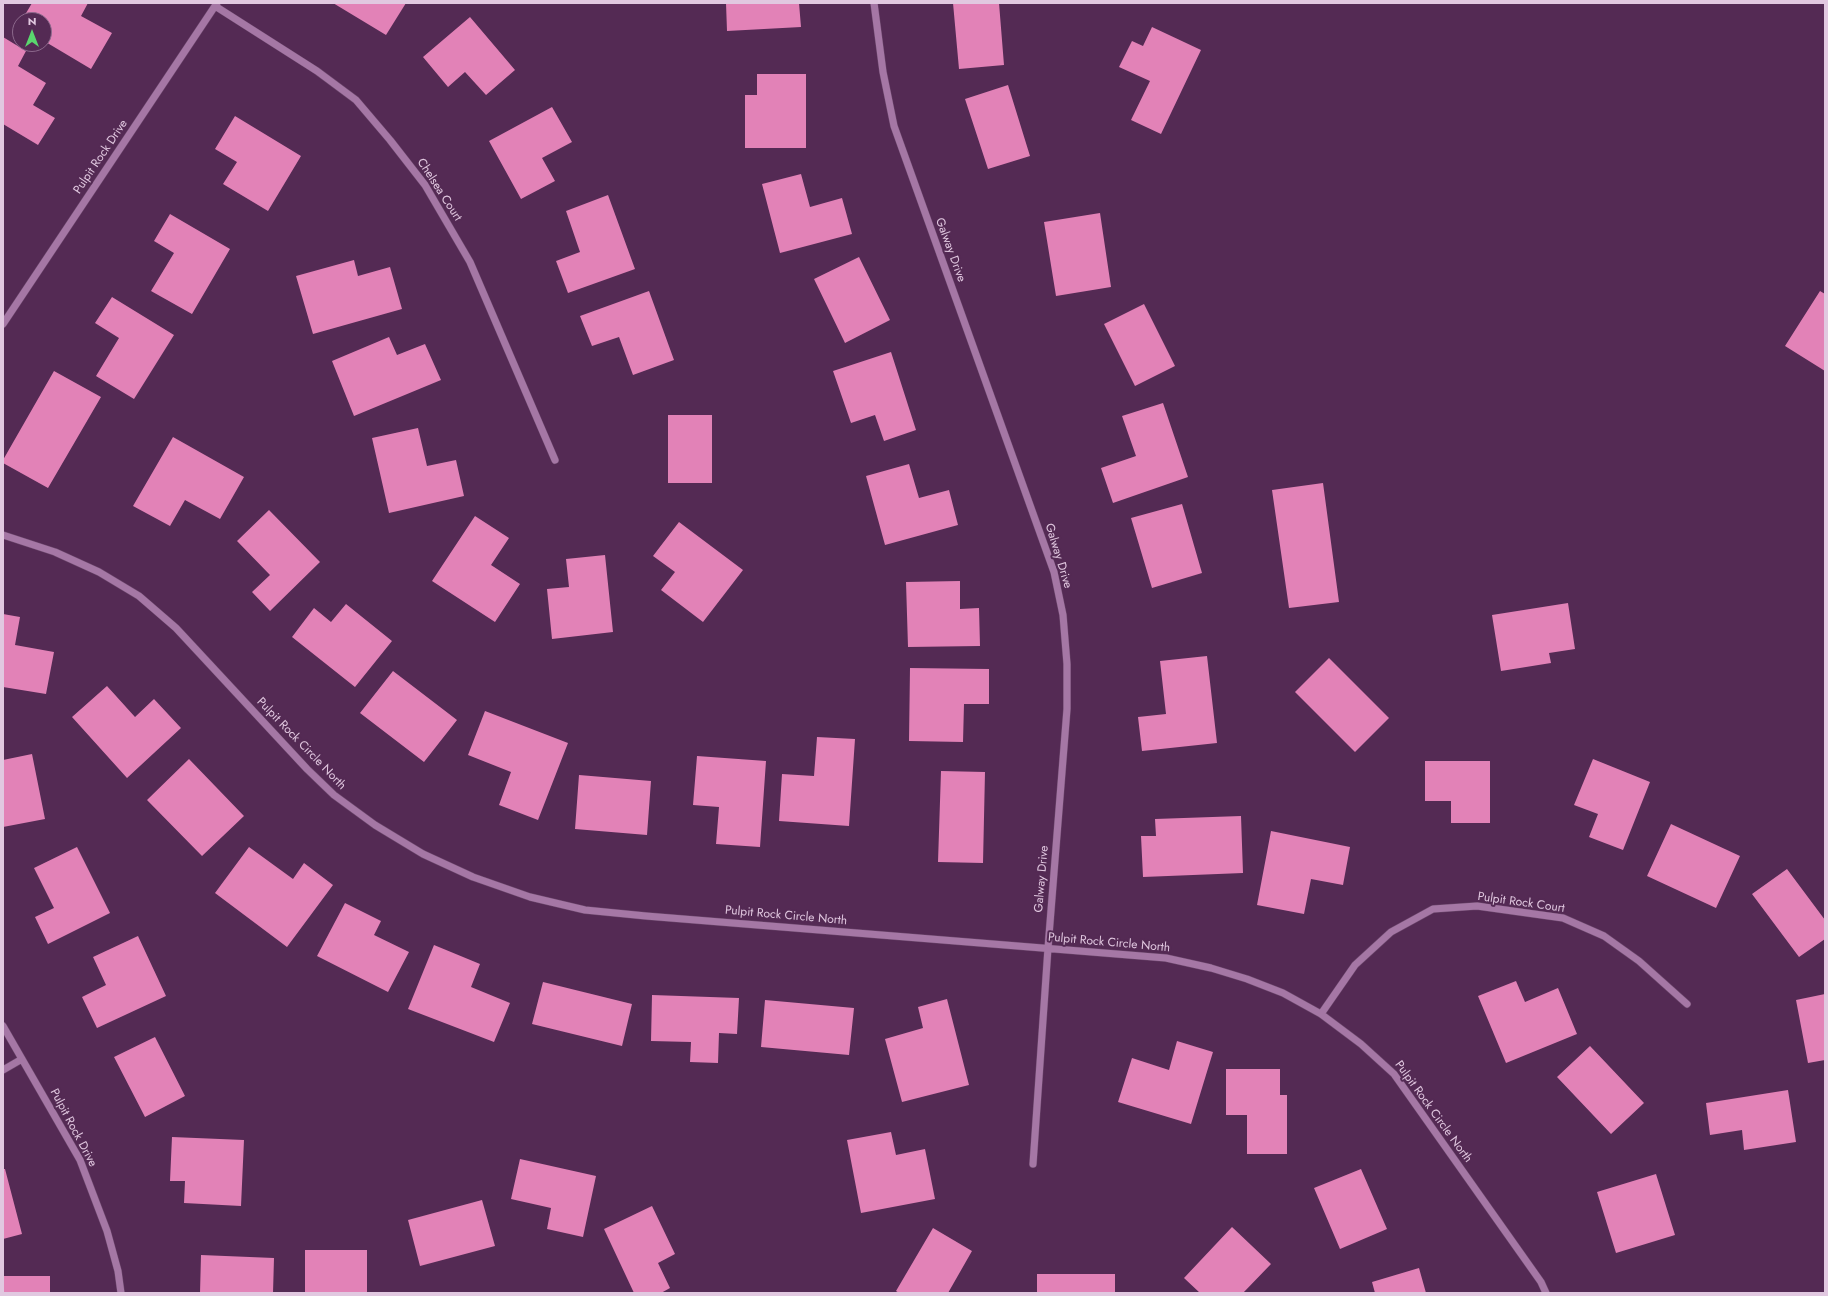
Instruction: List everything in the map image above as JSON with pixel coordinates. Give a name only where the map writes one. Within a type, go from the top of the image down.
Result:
[{"type":"street","name":"Galway Drive","points":[[874,3],[883,72],[894,126],[1054,572],[1063,615],[1067,664],[1067,709],[1033,1164]]},
{"type":"street","name":"Pulpit Rock Drive","points":[[3,324],[216,4]]},
{"type":"street","name":"Chelsea Court","points":[[216,4],[317,71],[356,100],[425,185],[470,262],[555,460]]},
{"type":"street","name":"Pulpit Rock Circle North","points":[[3,534],[55,552],[99,572],[139,596],[176,628],[302,763],[334,795],[375,825],[416,850],[473,877],[530,898],[585,910],[646,916],[1166,958],[1211,968],[1248,979],[1283,993],[1321,1014],[1361,1044],[1394,1074],[1541,1282],[1546,1293]]},
{"type":"street","name":"Pulpit Rock Court","points":[[1321,1014],[1355,965],[1391,932],[1434,909],[1477,906],[1563,918],[1604,936],[1639,962],[1686,1004]]},
{"type":"street","name":"Pulpit Rock Drive","points":[[3,1026],[80,1160],[107,1230],[118,1271],[121,1293]]},
{"type":"street","points":[[3,1070],[22,1059]]},
{"type":"building","points":[[32,3],[88,3],[81,16],[112,33],[91,69],[52,46],[52,12],[27,12]]},
{"type":"building","points":[[333,3],[406,3],[386,35]]},
{"type":"building","points":[[726,3],[799,3],[801,27],[727,31]]},
{"type":"building","points":[[953,3],[999,3],[1004,65],[959,69]]},
{"type":"building","points":[[470,17],[515,70],[486,95],[465,72],[448,87],[423,57]]},
{"type":"building","points":[[1152,27],[1201,50],[1161,134],[1131,120],[1150,81],[1119,67],[1132,41],[1143,46]]},
{"type":"building","points":[[3,37],[12,42],[12,52],[25,52],[18,66],[46,83],[33,105],[55,118],[38,145],[3,124]]},
{"type":"building","points":[[757,74],[806,74],[806,148],[745,148],[745,95],[757,95]]},
{"type":"building","points":[[1008,85],[1030,156],[988,169],[965,99]]},
{"type":"building","points":[[552,107],[572,142],[542,158],[555,181],[521,199],[489,141]]},
{"type":"building","points":[[235,116],[301,156],[268,211],[223,184],[237,162],[215,149]]},
{"type":"building","points":[[801,174],[810,207],[842,198],[852,234],[780,253],[762,184]]},
{"type":"building","points":[[608,195],[635,269],[568,293],[556,261],[580,252],[566,211]]},
{"type":"building","points":[[1100,213],[1111,287],[1056,296],[1044,222]]},
{"type":"building","points":[[170,214],[230,249],[192,314],[151,291],[174,253],[154,241]]},
{"type":"building","points":[[859,257],[890,320],[845,343],[814,279]]},
{"type":"building","points":[[354,260],[358,276],[390,267],[402,309],[313,334],[296,276]]},
{"type":"building","points":[[649,291],[674,360],[633,375],[619,337],[592,346],[580,316]]},
{"type":"building","points":[[1820,291],[1825,294],[1825,371],[1785,346]]},
{"type":"building","points":[[112,297],[174,335],[134,399],[96,376],[119,338],[95,323]]},
{"type":"building","points":[[1144,304],[1175,366],[1135,386],[1104,324]]},
{"type":"building","points":[[389,337],[397,355],[425,344],[441,380],[354,416],[332,361]]},
{"type":"building","points":[[891,352],[916,430],[884,441],[875,415],[851,423],[833,371]]},
{"type":"building","points":[[54,371],[101,397],[48,488],[3,463],[3,460]]},
{"type":"building","points":[[1163,403],[1188,477],[1113,503],[1101,468],[1136,456],[1122,416]]},
{"type":"building","points":[[668,415],[712,415],[712,483],[668,483]]},
{"type":"building","points":[[418,428],[427,466],[456,460],[464,496],[389,513],[372,438]]},
{"type":"building","points":[[173,437],[244,477],[220,519],[185,500],[170,526],[133,506]]},
{"type":"building","points":[[909,464],[919,498],[949,490],[958,525],[885,545],[866,476]]},
{"type":"building","points":[[1323,483],[1339,602],[1289,608],[1272,490]]},
{"type":"building","points":[[1182,504],[1202,573],[1152,588],[1131,518]]},
{"type":"building","points":[[269,510],[320,562],[270,611],[252,592],[270,575],[237,541]]},
{"type":"building","points":[[475,516],[509,538],[491,565],[520,584],[495,622],[432,581]]},
{"type":"building","points":[[679,522],[743,570],[703,622],[661,590],[675,572],[653,556]]},
{"type":"building","points":[[605,555],[613,632],[552,639],[547,589],[569,587],[566,559]]},
{"type":"building","points":[[960,581],[960,609],[979,608],[980,646],[908,647],[906,582]]},
{"type":"building","points":[[1568,603],[1575,649],[1549,653],[1551,663],[1501,671],[1492,615]]},
{"type":"building","points":[[346,604],[392,641],[355,687],[292,637],[314,608],[331,622]]},
{"type":"building","points":[[3,614],[20,617],[15,645],[54,652],[46,694],[3,687]]},
{"type":"building","points":[[1207,656],[1217,743],[1142,751],[1138,717],[1166,714],[1160,661]]},
{"type":"building","points":[[1329,658],[1389,718],[1355,752],[1295,692]]},
{"type":"building","points":[[910,668],[989,669],[989,704],[964,704],[963,742],[909,741]]},
{"type":"building","points":[[393,671],[457,720],[424,762],[360,713]]},
{"type":"building","points":[[107,686],[135,717],[154,699],[181,728],[127,778],[72,717]]},
{"type":"building","points":[[485,711],[568,743],[538,820],[499,805],[511,772],[468,755]]},
{"type":"building","points":[[817,737],[855,739],[849,826],[779,821],[782,774],[814,776]]},
{"type":"building","points":[[32,754],[45,819],[3,827],[3,760]]},
{"type":"building","points":[[697,756],[766,761],[760,847],[716,844],[719,807],[693,805]]},
{"type":"building","points":[[189,759],[244,816],[202,856],[147,800]]},
{"type":"building","points":[[1593,759],[1650,782],[1623,850],[1589,837],[1598,814],[1574,805]]},
{"type":"building","points":[[1425,761],[1490,761],[1490,823],[1451,823],[1451,801],[1425,801]]},
{"type":"building","points":[[941,771],[985,772],[983,863],[938,862]]},
{"type":"building","points":[[579,775],[651,781],[647,835],[575,829]]},
{"type":"building","points":[[1241,816],[1243,873],[1143,877],[1141,836],[1156,836],[1155,819]]},
{"type":"building","points":[[1671,824],[1740,856],[1716,908],[1647,876]]},
{"type":"building","points":[[1271,831],[1350,847],[1343,885],[1311,879],[1304,914],[1257,905]]},
{"type":"building","points":[[77,847],[110,913],[48,944],[35,917],[54,908],[34,868]]},
{"type":"building","points":[[249,847],[293,879],[304,863],[333,885],[287,947],[215,893]]},
{"type":"building","points":[[1787,869],[1825,920],[1825,939],[1799,957],[1752,894]]},
{"type":"building","points":[[345,903],[381,921],[374,935],[409,952],[388,992],[317,956]]},
{"type":"building","points":[[138,936],[166,996],[97,1028],[82,997],[106,985],[93,957]]},
{"type":"building","points":[[434,945],[480,964],[471,987],[510,1003],[494,1042],[408,1009]]},
{"type":"building","points":[[1516,981],[1525,1002],[1558,988],[1577,1034],[1506,1063],[1478,996]]},
{"type":"building","points":[[543,982],[632,1004],[622,1046],[532,1024]]},
{"type":"building","points":[[1825,994],[1825,1060],[1808,1063],[1796,1000]]},
{"type":"building","points":[[652,995],[739,998],[737,1034],[719,1033],[718,1063],[690,1062],[691,1042],[651,1041]]},
{"type":"building","points":[[947,999],[969,1085],[902,1102],[885,1039],[923,1028],[918,1007]]},
{"type":"building","points":[[765,1000],[854,1008],[849,1055],[761,1047]]},
{"type":"building","points":[[155,1037],[185,1096],[145,1117],[114,1057]]},
{"type":"building","points":[[1177,1041],[1213,1052],[1191,1124],[1118,1102],[1132,1058],[1169,1070]]},
{"type":"building","points":[[1590,1046],[1644,1103],[1611,1134],[1557,1077]]},
{"type":"building","points":[[1226,1069],[1280,1069],[1280,1095],[1287,1095],[1287,1154],[1247,1154],[1247,1115],[1226,1115]]},
{"type":"building","points":[[1788,1090],[1796,1142],[1744,1150],[1742,1130],[1710,1135],[1706,1103]]},
{"type":"building","points":[[891,1132],[896,1155],[925,1149],[935,1199],[861,1213],[847,1140]]},
{"type":"building","points":[[172,1137],[244,1140],[241,1206],[184,1203],[185,1181],[170,1181]]},
{"type":"building","points":[[520,1159],[596,1176],[583,1237],[547,1229],[551,1208],[511,1199]]},
{"type":"building","points":[[3,1169],[5,1169],[22,1234],[3,1239]]},
{"type":"building","points":[[1361,1169],[1387,1229],[1340,1249],[1314,1188]]},
{"type":"building","points":[[1656,1174],[1675,1235],[1616,1253],[1597,1192]]},
{"type":"building","points":[[482,1200],[495,1246],[420,1266],[408,1220]]},
{"type":"building","points":[[652,1206],[675,1254],[658,1263],[670,1288],[661,1293],[634,1293],[604,1229]]},
{"type":"building","points":[[1232,1227],[1271,1264],[1243,1293],[1200,1293],[1184,1278]]},
{"type":"building","points":[[933,1228],[972,1251],[948,1293],[899,1293],[896,1291]]},
{"type":"building","points":[[305,1250],[367,1250],[367,1293],[305,1293]]},
{"type":"building","points":[[201,1255],[274,1258],[273,1293],[200,1293]]},
{"type":"building","points":[[1419,1268],[1426,1293],[1375,1293],[1372,1282]]},
{"type":"building","points":[[1037,1274],[1115,1274],[1115,1293],[1037,1293]]},
{"type":"building","points":[[3,1276],[50,1276],[50,1293],[3,1293]]}]
